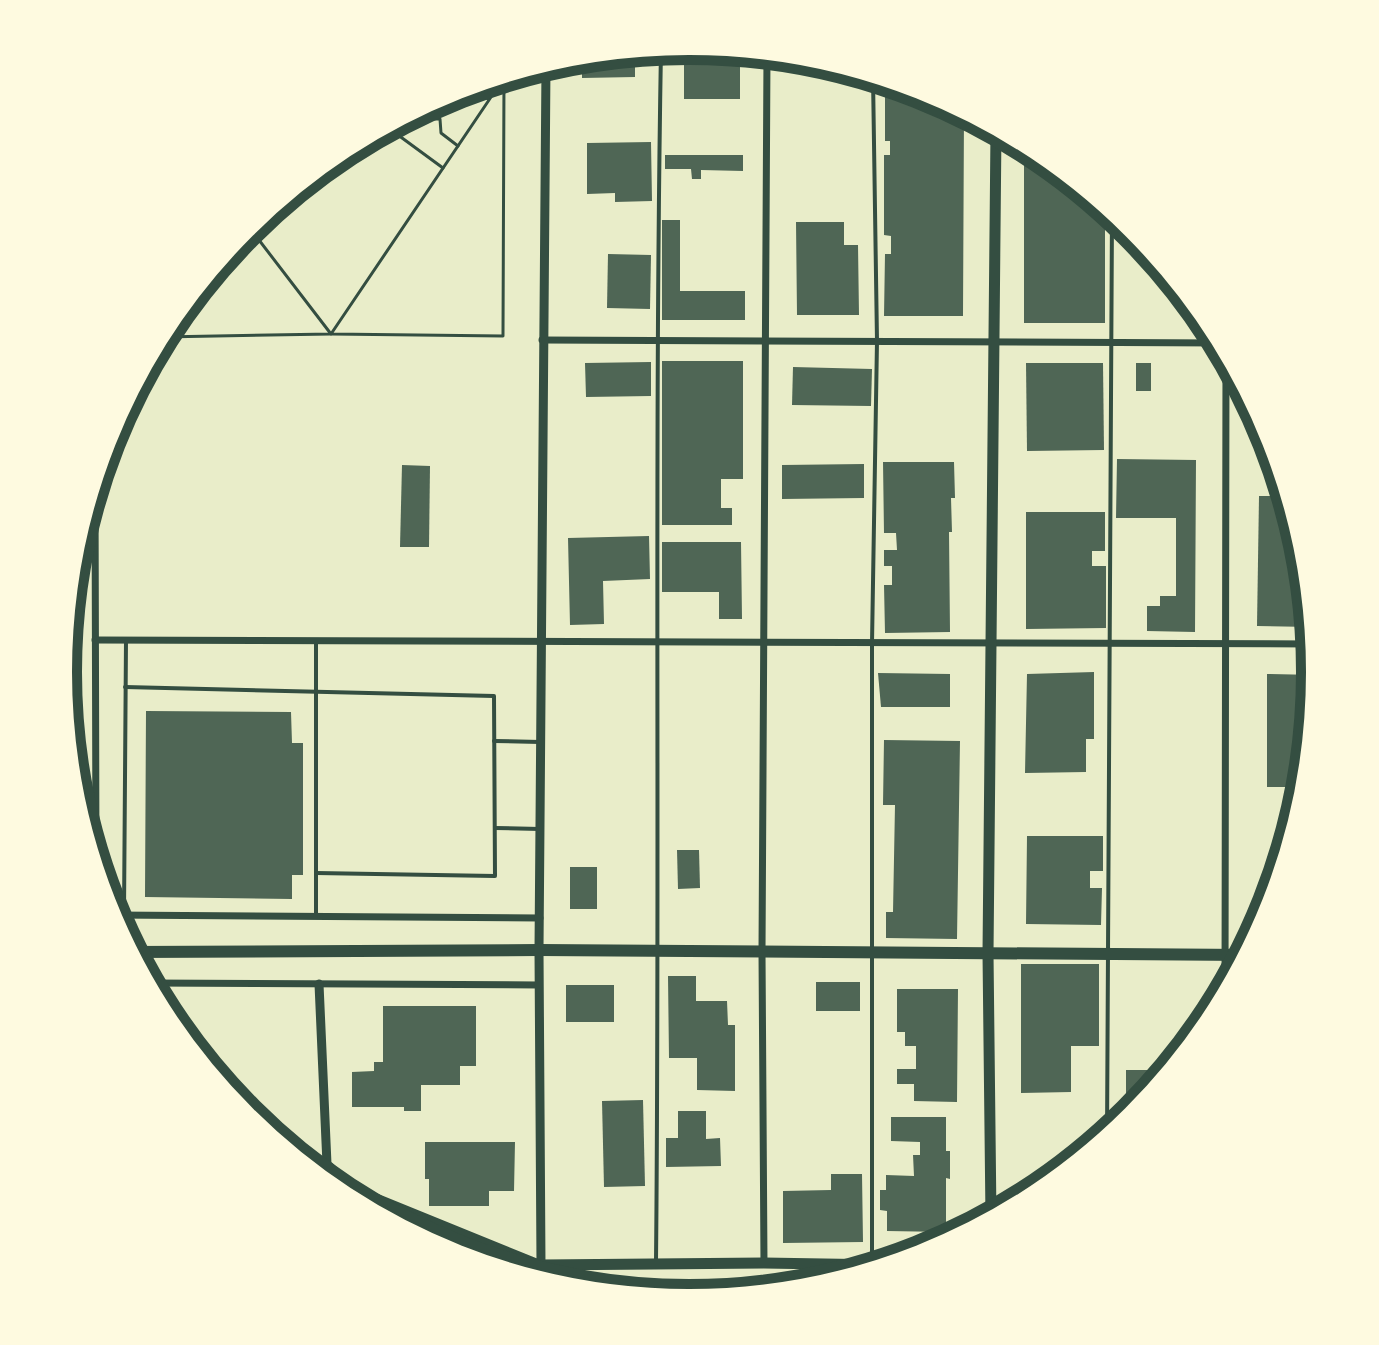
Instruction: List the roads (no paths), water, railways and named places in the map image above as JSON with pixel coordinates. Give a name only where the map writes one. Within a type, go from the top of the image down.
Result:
[{"type":"highway","points":[[145,952],[539,950],[1233,955]]},
{"type":"main road","points":[[991,1206],[988,953],[996,142]]},
{"type":"main road","points":[[541,1265],[849,1264]]},
{"type":"street","points":[[764,1263],[762,952],[767,65]]},
{"type":"street","points":[[373,1197],[541,1265],[539,950],[546,78]]},
{"type":"street","points":[[542,340],[1206,343]]},
{"type":"street","points":[[1225,970],[1226,377]]},
{"type":"street","points":[[95,527],[96,822]]},
{"type":"street","points":[[95,640],[1301,644]]},
{"type":"street","points":[[128,915],[540,918]]},
{"type":"street","points":[[162,983],[539,985]]},
{"type":"street","points":[[319,984],[327,1164],[336,1172]]},
{"type":"lane","points":[[656,1264],[659,951],[656,340],[661,61]]},
{"type":"lane","points":[[872,1256],[872,643],[877,341],[873,89]]},
{"type":"lane","points":[[1107,1120],[1112,229]]},
{"type":"lane","points":[[124,907],[126,640]]},
{"type":"lane","points":[[316,642],[316,917]]},
{"type":"lane","points":[[125,687],[494,696],[495,876],[316,873]]},
{"type":"lane","points":[[494,741],[541,742]]},
{"type":"lane","points":[[495,828],[541,829]]}]
